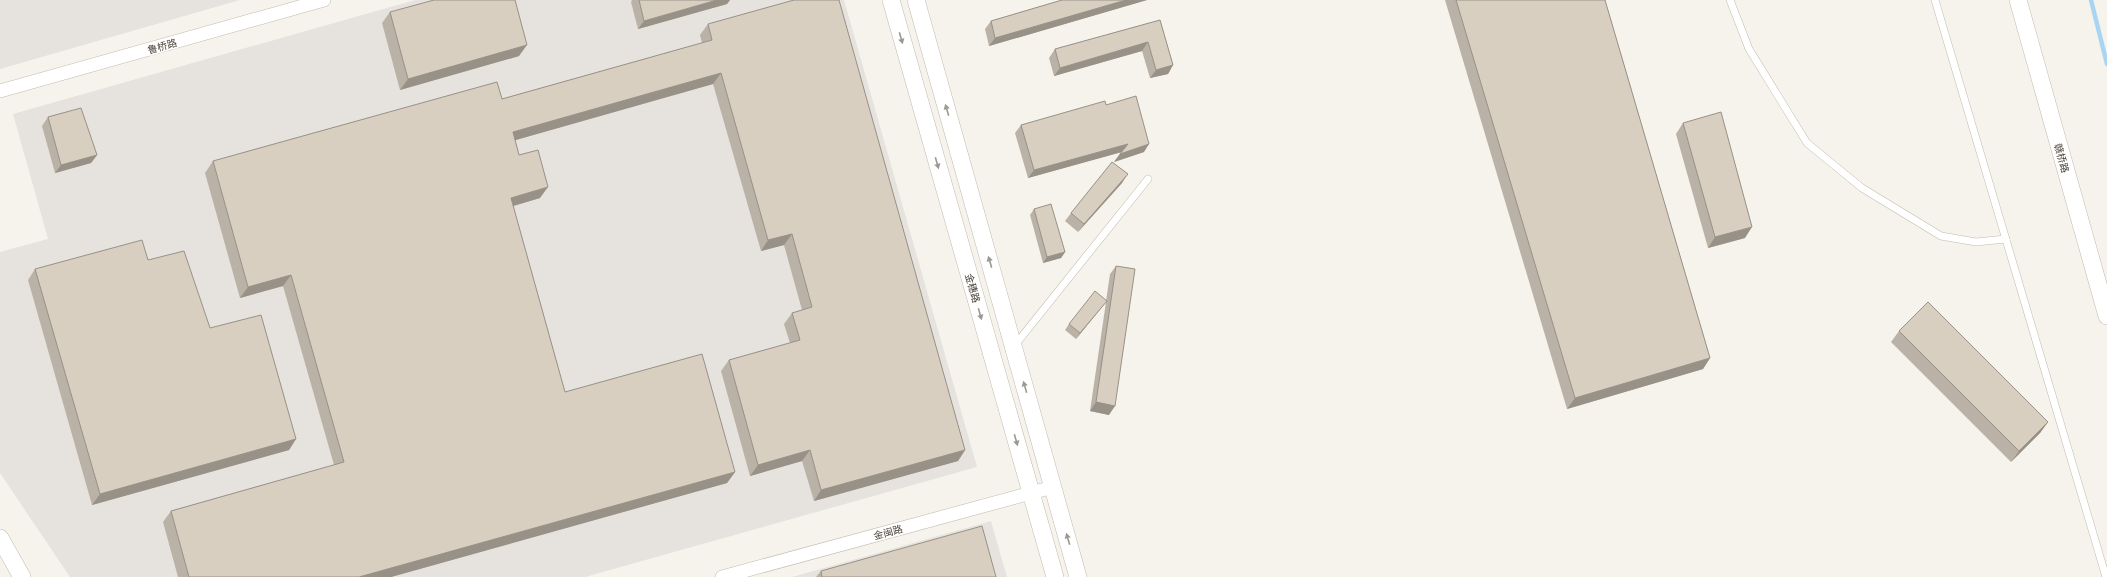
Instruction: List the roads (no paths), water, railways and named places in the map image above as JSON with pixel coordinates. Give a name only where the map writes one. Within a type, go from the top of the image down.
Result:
[{"type":"street","name":"鲁桥路","points":[[0,91],[324,0]]},
{"type":"street","name":"金穗路","points":[[891,0],[1055,577]]},
{"type":"street","points":[[916,0],[1078,577]]},
{"type":"street","name":"赣桥路","points":[[2018,0],[2107,316]]},
{"type":"street","name":"金闽路","points":[[722,577],[1053,487]]},
{"type":"street","points":[[0,538],[22,577]]},
{"type":"lane","points":[[1730,0],[1748,49],[1808,143],[1862,188],[1941,236],[1976,242],[2006,239]]},
{"type":"lane","points":[[1935,0],[2106,577]]},
{"type":"lane","points":[[1013,347],[1148,179]]},
{"type":"waterway","points":[[2091,0],[2107,64]]}]
